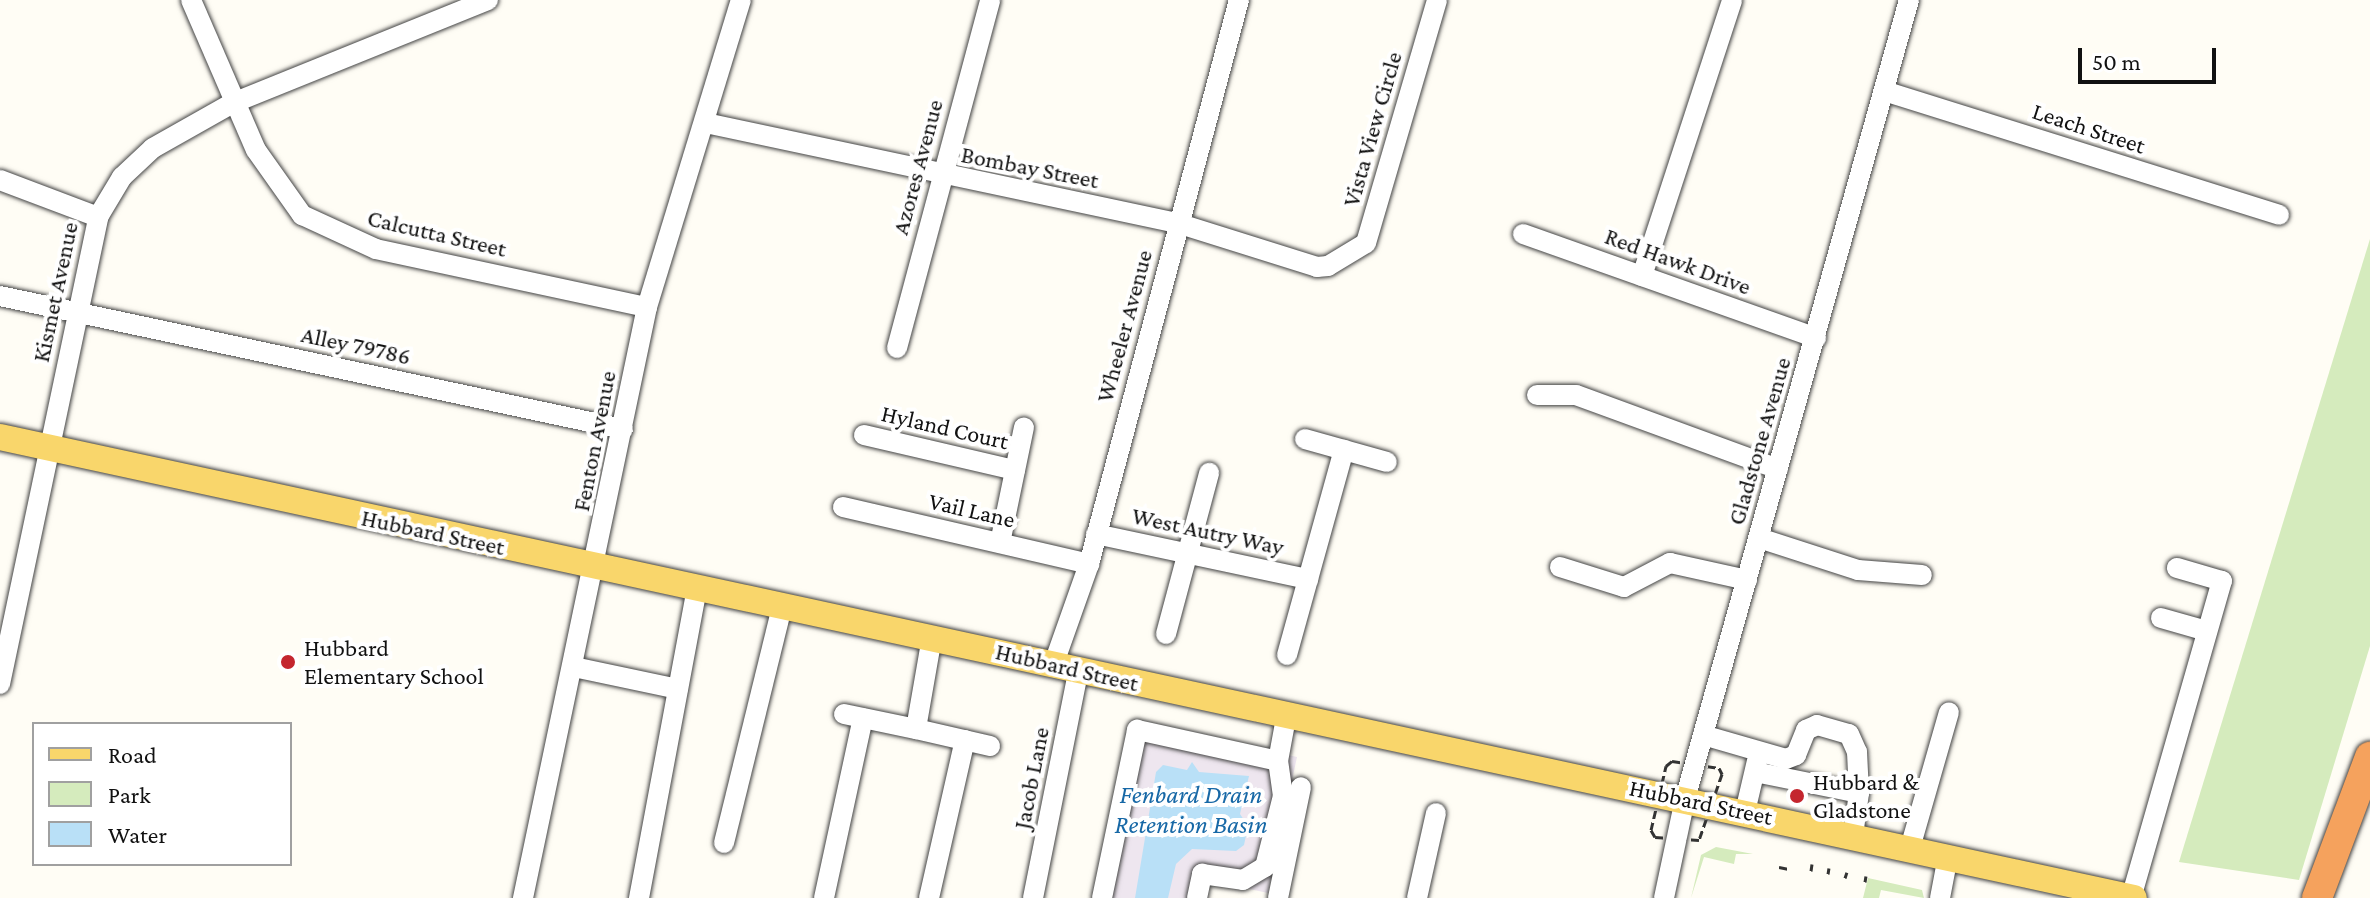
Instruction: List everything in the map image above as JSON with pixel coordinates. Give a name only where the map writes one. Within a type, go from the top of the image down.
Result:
[{"type":"highway","points":[[2317,898],[2370,757]]},
{"type":"main road","name":"Hubbard Street","points":[[0,437],[596,567],[1066,665],[1286,718],[1685,799],[2132,898]]},
{"type":"street","name":"Calcutta Street","points":[[191,0],[233,103],[283,191],[302,215],[337,234],[376,249],[647,307]]},
{"type":"street","name":"Kismet Avenue","points":[[0,684],[98,217],[122,177],[153,148],[233,103],[488,0]]},
{"type":"street","name":"Fenton Avenue","points":[[523,898],[596,567],[647,307],[706,123],[741,0]]},
{"type":"street","name":"Azores Avenue","points":[[897,348],[940,175],[990,0]]},
{"type":"street","name":"Wheeler Avenue","points":[[1066,665],[1096,534],[1239,0]]},
{"type":"street","name":"Vista View Circle","points":[[1341,261],[1366,243],[1437,0]]},
{"type":"street","points":[[1642,276],[1732,0]]},
{"type":"street","name":"Gladstone Avenue","points":[[1664,898],[1685,799],[1909,0]]},
{"type":"street","name":"Leach Street","points":[[1884,91],[2279,215]]},
{"type":"street","name":"Bombay Street","points":[[706,123],[1177,223],[1317,267],[1341,261]]},
{"type":"street","points":[[0,180],[98,217]]},
{"type":"street","name":"Red Hawk Drive","points":[[1523,234],[1816,338]]},
{"type":"street","name":"Alley 79786","points":[[0,296],[623,429]]},
{"type":"street","points":[[1537,395],[1576,395],[1778,469]]},
{"type":"street","points":[[1000,543],[1024,427]]},
{"type":"street","name":"Hyland Court","points":[[864,435],[1015,470]]},
{"type":"street","points":[[1305,439],[1387,462]]},
{"type":"street","points":[[1287,655],[1344,450]]},
{"type":"street","points":[[1166,634],[1209,473]]},
{"type":"street","name":"Vail Lane","points":[[843,507],[1089,564]]},
{"type":"street","name":"West Autry Way","points":[[1096,534],[1308,579]]},
{"type":"street","points":[[1759,538],[1858,570],[1922,575]]},
{"type":"street","points":[[1560,567],[1624,587],[1670,563],[1747,580]]},
{"type":"street","points":[[2132,898],[2222,581],[2177,568]]},
{"type":"street","points":[[639,898],[697,588]]},
{"type":"street","points":[[724,843],[782,606]]},
{"type":"street","points":[[2161,618],[2207,631]]},
{"type":"street","points":[[916,729],[932,637]]},
{"type":"street","name":"Jacob Lane","points":[[1033,898],[1066,665]]},
{"type":"street","points":[[574,667],[678,689]]},
{"type":"street","points":[[1910,848],[1949,712]]},
{"type":"street","points":[[824,898],[854,716],[990,746]]},
{"type":"street","points":[[1197,898],[1202,874],[1243,880],[1265,867],[1283,796],[1278,761],[1286,718]]},
{"type":"street","points":[[1703,735],[1786,759],[1796,755],[1806,730],[1817,725],[1849,734],[1857,752],[1859,793],[1853,835]]},
{"type":"street","points":[[1102,898],[1137,730],[1278,761]]},
{"type":"street","points":[[929,898],[965,740]]},
{"type":"street","points":[[1745,812],[1759,751]]},
{"type":"street","points":[[1755,772],[1859,793]]},
{"type":"street","points":[[1278,898],[1301,787]]},
{"type":"street","points":[[1417,898],[1436,813]]},
{"type":"street","points":[[1940,898],[1948,856]]},
{"type":"path","points":[[1811,871],[1812,864]]},
{"type":"path","points":[[1779,867],[1789,869]]},
{"type":"path","points":[[1828,874],[1829,868]]},
{"type":"path","points":[[1845,878],[1847,872]]},
{"type":"path","points":[[1865,882],[1866,876]]},
{"type":"shaded area","points":[[1131,722],[1297,757],[1268,893],[1207,880],[1202,898],[1095,898]]},
{"type":"green space","points":[[2370,239],[2370,646],[2299,880],[2179,862]]},
{"type":"green space","points":[[1716,847],[1753,854],[1736,854],[1734,864],[1704,857],[1691,898],[1701,855]]},
{"type":"green space","points":[[1868,878],[1922,890],[1924,898],[1881,890],[1879,898],[1863,898]]},
{"type":"water","name":"Fenbard Drain Retention Basin","points":[[1192,762],[1199,772],[1249,776],[1240,814],[1248,826],[1244,845],[1236,851],[1192,849],[1176,864],[1168,898],[1135,898],[1156,772],[1163,765],[1187,770]]},
{"type":"place","name":"Hubbard Elementary School","points":[[288,662]]},
{"type":"place","name":"Hubbard & Gladstone","points":[[1797,796]]}]
